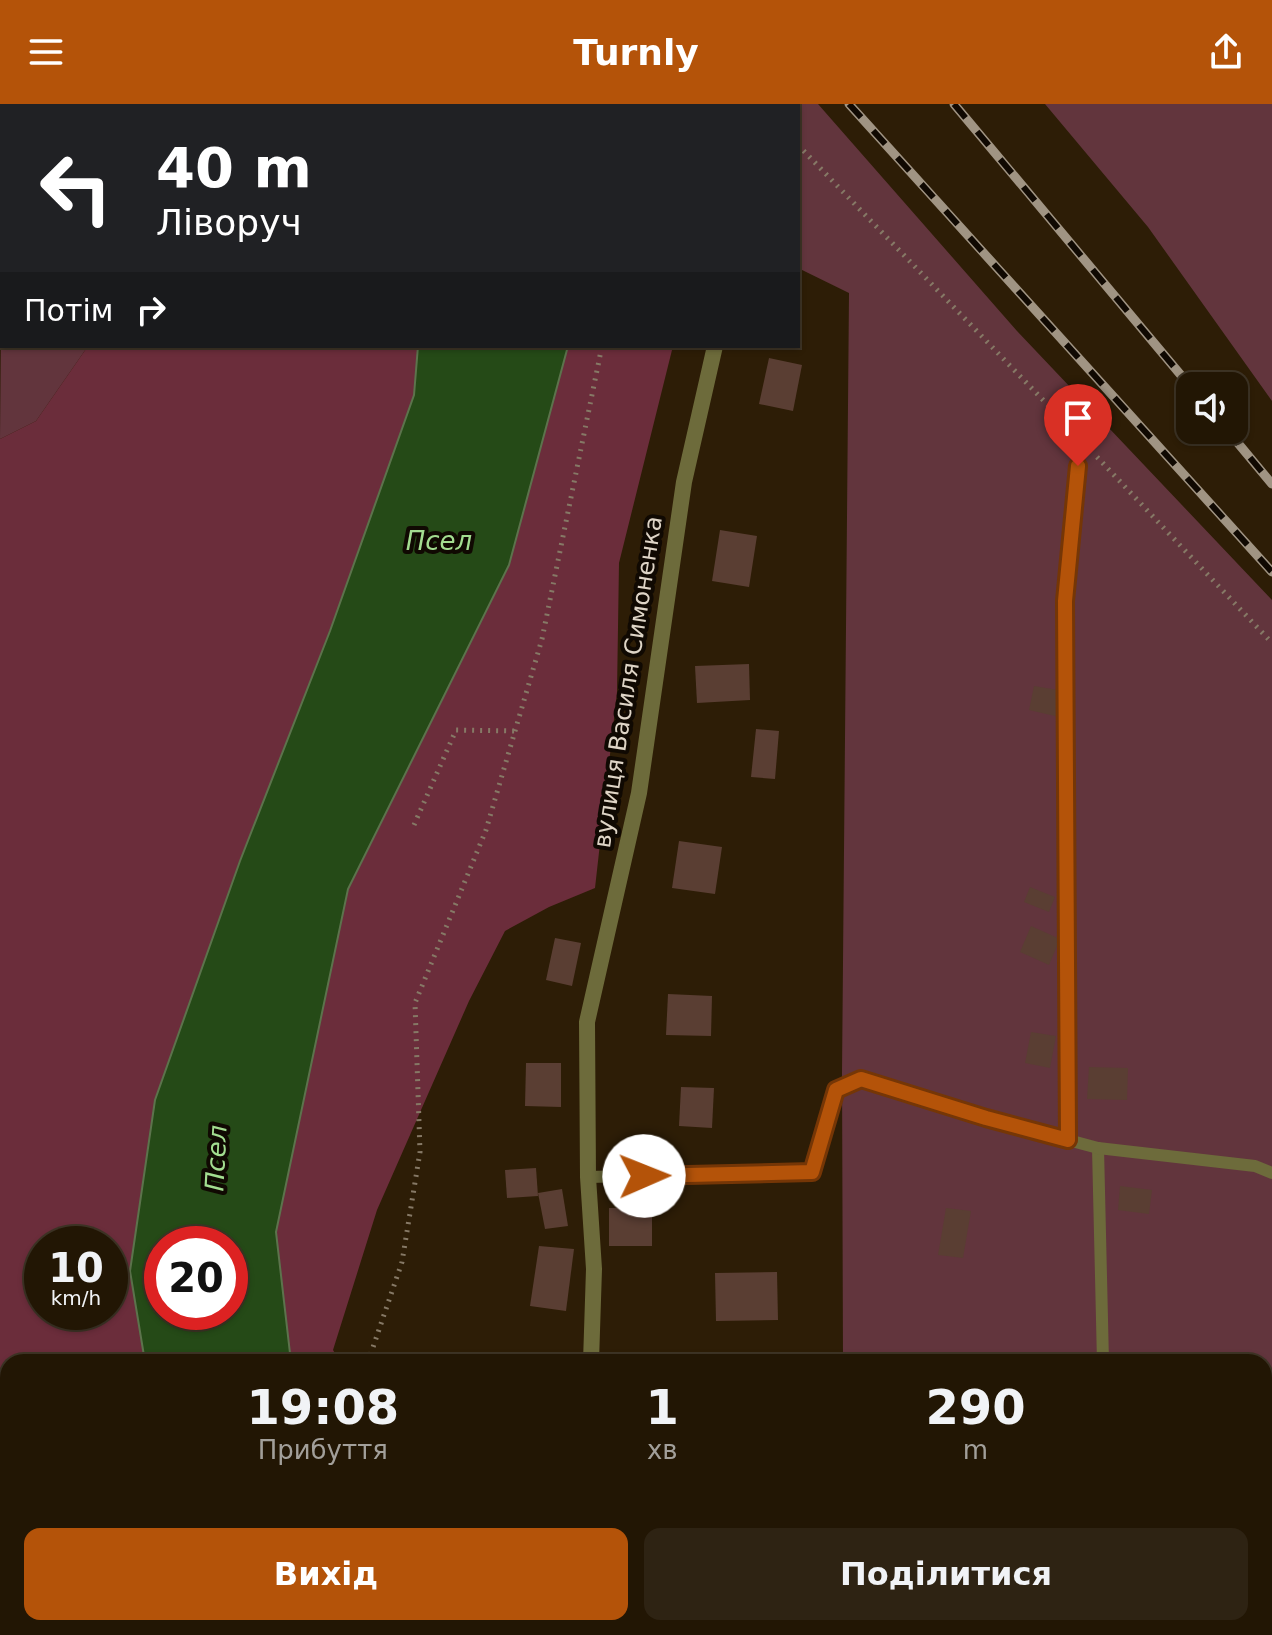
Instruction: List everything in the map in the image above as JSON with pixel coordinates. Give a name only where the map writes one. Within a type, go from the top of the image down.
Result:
[{"type":"street","name":"вулиця Василя Симоненка","points":[[591,1354],[594,1269],[588,1177],[587,1022],[639,793],[684,482],[715,348]]},
{"type":"lane","points":[[1068,1140],[1065,601],[1081,439]]},
{"type":"lane","points":[[588,1177],[812,1172],[836,1090],[861,1079],[986,1118],[1098,1148],[1255,1166],[1272,1173]]},
{"type":"lane","points":[[1098,1148],[1103,1354]]},
{"type":"path","points":[[800,147],[1272,643]]},
{"type":"path","points":[[371,1354],[402,1262],[420,1152],[415,1003],[486,830],[542,639],[602,348]]},
{"type":"path","points":[[414,825],[456,730],[515,731]]},
{"type":"shaded area","points":[[800,104],[818,104],[1017,331],[1272,600],[1272,1354],[843,1354],[842,1073],[849,293],[800,269]]},
{"type":"shaded area","points":[[1045,104],[1272,104],[1272,401],[1148,227]]},
{"type":"shaded area","points":[[1,348],[87,348],[36,421],[0,439]]},
{"type":"shaded area","points":[[87,348],[418,348],[414,395],[330,631],[240,861],[155,1100],[130,1271],[144,1354],[0,1354],[0,439],[36,421]]},
{"type":"shaded area","points":[[567,348],[673,348],[619,563],[617,692],[595,888],[549,907],[505,931],[469,1001],[377,1210],[333,1350],[335,1354],[290,1354],[276,1232],[348,889],[509,565]]},
{"type":"water","name":"Псел","points":[[418,348],[567,348],[509,565],[348,889],[276,1232],[290,1354],[144,1354],[130,1271],[155,1100],[240,861],[330,631],[414,395]]},
{"type":"building","points":[[769,358],[802,365],[793,411],[759,404]]},
{"type":"building","points":[[720,530],[757,536],[749,587],[712,581]]},
{"type":"building","points":[[749,664],[750,700],[697,703],[695,666]]},
{"type":"building","points":[[1034,686],[1064,691],[1059,717],[1029,710]]},
{"type":"building","points":[[756,729],[779,731],[775,779],[751,777]]},
{"type":"building","points":[[679,841],[722,847],[715,894],[672,888]]},
{"type":"building","points":[[1030,887],[1055,897],[1049,912],[1024,902]]},
{"type":"building","points":[[1031,926],[1060,939],[1049,965],[1020,952]]},
{"type":"building","points":[[555,938],[581,943],[572,986],[546,980]]},
{"type":"building","points":[[668,994],[712,996],[711,1036],[666,1035]]},
{"type":"building","points":[[1031,1032],[1056,1036],[1050,1068],[1025,1063]]},
{"type":"building","points":[[526,1063],[561,1063],[561,1107],[525,1106]]},
{"type":"building","points":[[1089,1067],[1128,1068],[1127,1100],[1087,1099]]},
{"type":"building","points":[[681,1087],[714,1088],[712,1128],[679,1126]]},
{"type":"building","points":[[536,1168],[538,1196],[507,1198],[505,1170]]},
{"type":"building","points":[[1120,1186],[1152,1190],[1149,1214],[1118,1210]]},
{"type":"building","points":[[562,1189],[568,1226],[545,1229],[538,1193]]},
{"type":"building","points":[[652,1207],[652,1246],[609,1246],[609,1208]]},
{"type":"building","points":[[946,1208],[971,1211],[963,1258],[938,1255]]},
{"type":"building","points":[[539,1246],[574,1249],[566,1311],[530,1306]]},
{"type":"building","points":[[777,1272],[778,1320],[716,1321],[715,1273]]},
{"type":"railway","points":[[849,104],[1272,572]]},
{"type":"railway","points":[[954,104],[1178,372]]},
{"type":"railway","points":[[1239,444],[1272,484]]},
{"type":"route","points":[[644,1176],[812,1172],[836,1090],[861,1079],[1068,1140],[1065,601],[1078,466]]}]
